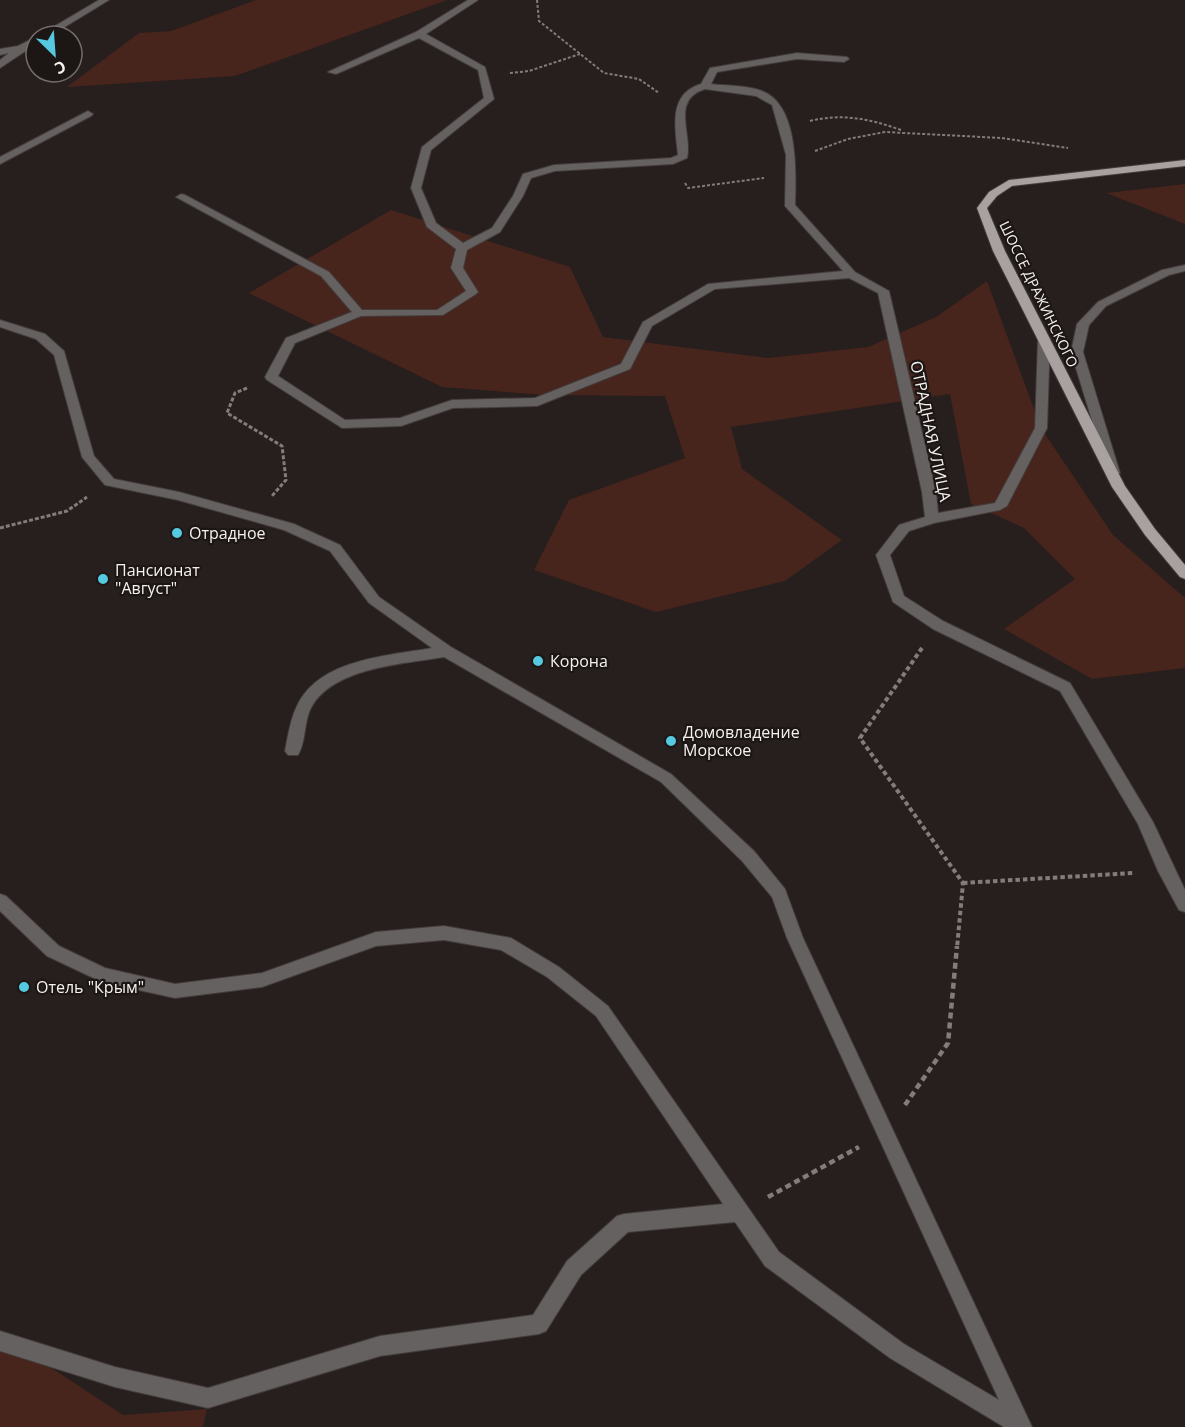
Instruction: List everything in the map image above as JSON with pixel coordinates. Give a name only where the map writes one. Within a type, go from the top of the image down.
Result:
[{"type":"main road","name":"ШОССЕ ДРАЖИНСКОГО","points":[[1185,163],[1009,183],[993,194],[982,207],[999,251],[1119,487],[1150,532],[1185,574]]},
{"type":"street","points":[[64,24],[105,0]]},
{"type":"street","points":[[333,72],[419,34],[474,0]]},
{"type":"street","points":[[419,34],[482,69],[489,99],[426,149],[416,188],[431,225],[462,248]]},
{"type":"street","points":[[0,65],[24,46]]},
{"type":"street","points":[[0,52],[21,48]]},
{"type":"street","points":[[844,59],[798,56],[713,70],[705,86],[694,89],[681,105],[683,156],[673,161],[554,168],[527,176],[518,196],[496,230],[462,248],[457,268],[472,292],[439,313],[360,313],[290,341],[271,377],[342,424],[401,422],[452,404],[537,402],[626,366],[646,324],[712,286],[852,274]]},
{"type":"street","name":"ОТРАДНАЯ УЛИЦА","points":[[705,86],[759,93],[776,104],[791,155],[790,206],[852,274],[883,291],[932,519],[904,528],[883,555],[898,599],[938,625],[1065,687],[1145,822],[1166,871],[1185,905]]},
{"type":"street","points":[[0,161],[88,114]]},
{"type":"street","points":[[181,197],[325,274],[360,313]]},
{"type":"street","points":[[1119,487],[1077,352],[1083,324],[1102,304],[1166,272],[1185,268]]},
{"type":"street","points":[[0,323],[34,332],[51,342],[60,354],[88,457],[110,482],[180,496],[289,527],[335,548],[374,600],[446,651],[666,778],[747,856],[779,894],[795,938],[1022,1426]]},
{"type":"street","points":[[932,519],[1000,506],[1041,428],[1044,339]]},
{"type":"street","points":[[293,751],[304,705],[317,687],[341,674],[370,663],[407,659],[446,651]]},
{"type":"street","points":[[0,901],[53,951],[102,975],[175,991],[262,980],[376,939],[444,933],[505,943],[553,972],[602,1011],[772,1259],[897,1351],[1022,1426]]},
{"type":"street","points":[[0,1341],[115,1377],[208,1398],[380,1346],[539,1324],[574,1268],[624,1223],[740,1212]]},
{"type":"path","points":[[537,0],[539,21],[604,73],[639,79],[670,101],[681,105]]},
{"type":"path","points":[[484,76],[529,70],[581,54]]},
{"type":"path","points":[[783,129],[817,119],[846,114],[874,120],[906,132]]},
{"type":"path","points":[[791,155],[817,151],[848,139],[885,132],[1002,138],[1074,149]]},
{"type":"path","points":[[673,161],[688,188],[790,174]]},
{"type":"path","points":[[227,413],[282,446],[286,480]]},
{"type":"path","points":[[0,528],[67,511],[110,482]]},
{"type":"path","points":[[740,1212],[885,1133],[948,1043],[963,883],[860,738],[938,625]]},
{"type":"path","points":[[963,883],[1166,871]]},
{"type":"shaded area","points":[[256,0],[447,0],[235,76],[67,87],[71,84],[84,84],[84,74],[139,33],[171,31]]},
{"type":"shaded area","points":[[1185,184],[1185,224],[1106,193]]},
{"type":"shaded area","points":[[391,210],[570,267],[603,337],[768,358],[868,347],[936,317],[987,281],[1041,428],[1113,535],[1185,598],[1185,668],[1092,679],[1004,629],[1075,579],[1024,528],[971,504],[950,394],[731,427],[742,469],[842,540],[785,581],[656,612],[534,570],[569,500],[685,458],[665,396],[545,395],[442,387],[249,293]]},
{"type":"shaded area","points":[[0,1334],[123,1415],[207,1409],[203,1427],[0,1427]]},
{"type":"place","name":"Отрадное","points":[[177,533]]},
{"type":"place","name":"Пансионат \"Август\"","points":[[103,579]]},
{"type":"place","name":"Корона","points":[[538,661]]},
{"type":"place","name":"Домовладение Морское","points":[[671,741]]},
{"type":"place","name":"Отель \"Крым\"","points":[[24,987]]}]
